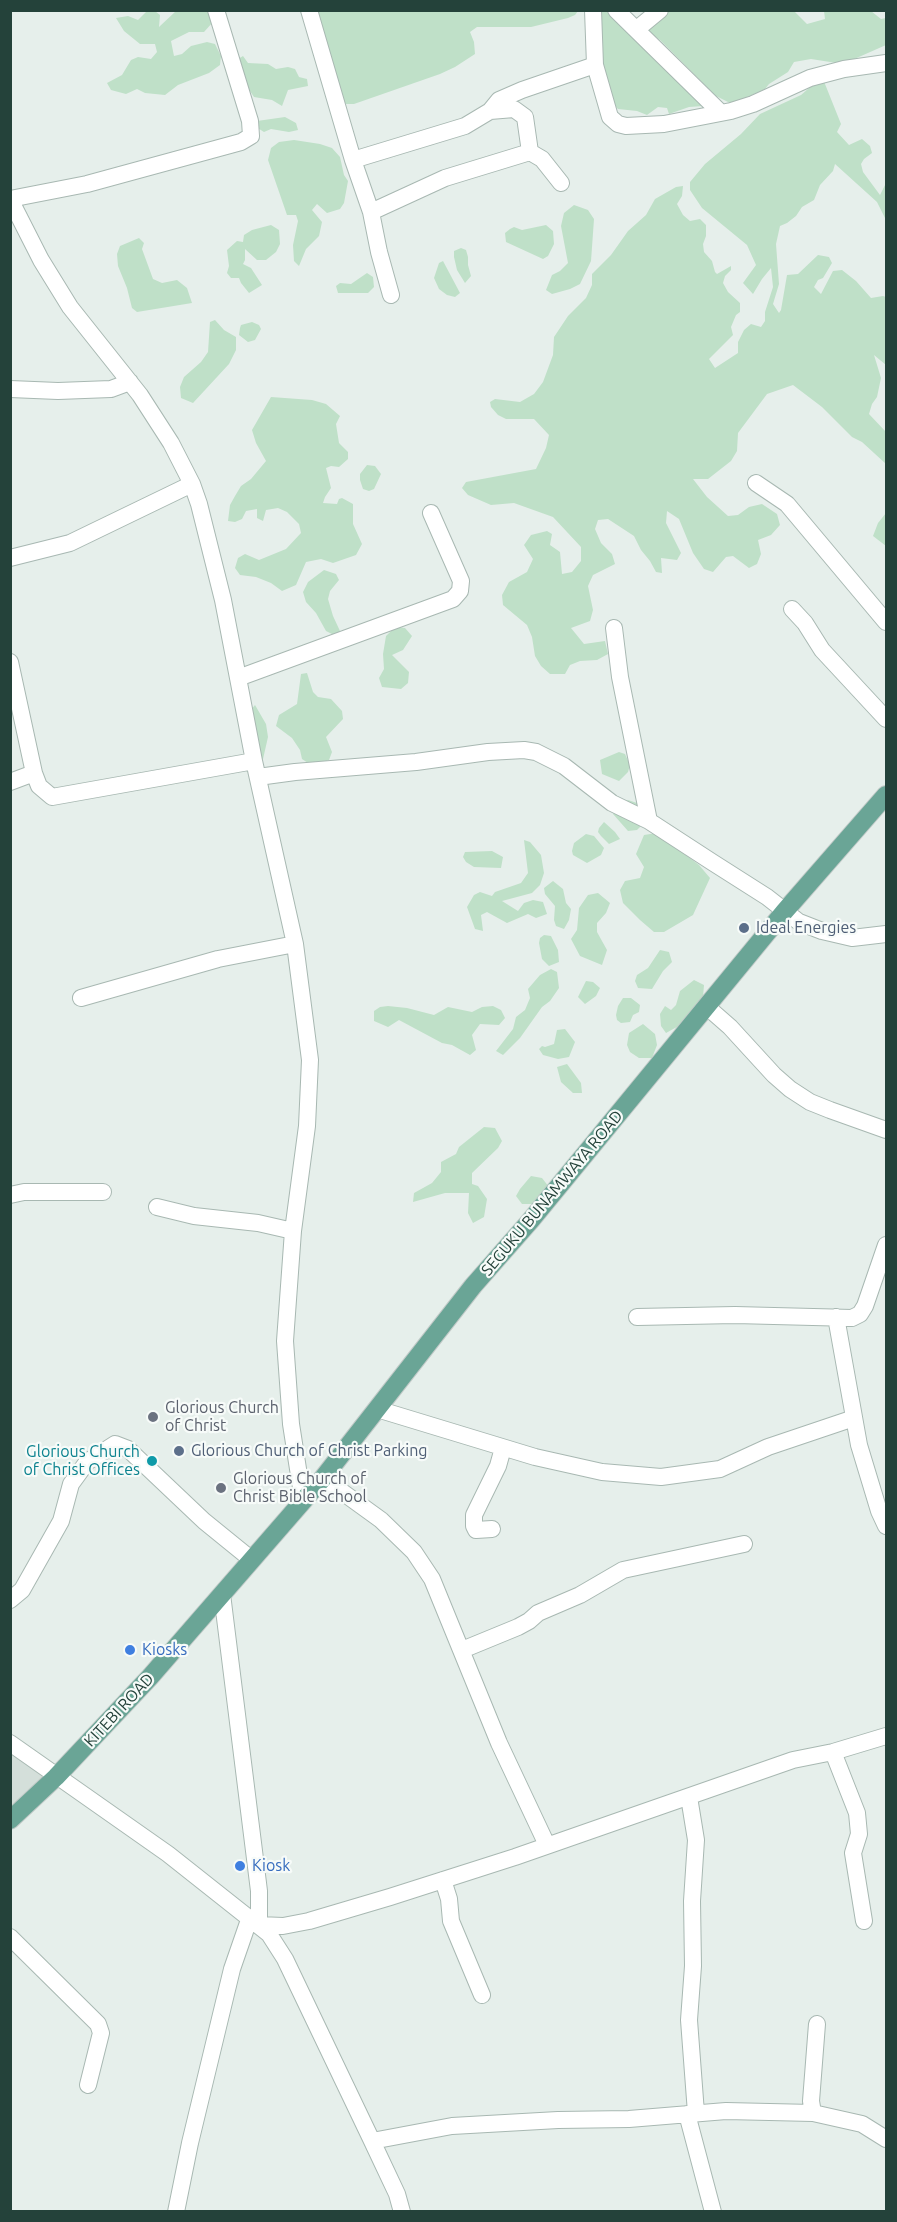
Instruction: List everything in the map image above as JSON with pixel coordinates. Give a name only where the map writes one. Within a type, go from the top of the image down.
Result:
[{"type":"main road","name":"SEGUKU BUNAMWAYA ROAD","points":[[222,1594],[323,1478],[473,1286],[531,1220],[784,912],[886,795]]},
{"type":"main road","name":"KITEBI ROAD","points":[[10,1820],[57,1777],[150,1677],[222,1594]]},
{"type":"street","points":[[216,10],[250,122],[251,136],[241,142],[87,184],[10,199],[41,260],[70,307],[130,382],[171,443],[192,484],[207,531],[254,761],[295,944],[310,1060],[307,1126],[294,1231],[285,1341],[291,1424],[303,1501]]},
{"type":"street","points":[[309,10],[353,160],[371,212],[391,296]]},
{"type":"street","points":[[593,10],[595,65],[610,117],[618,124],[626,126],[664,124],[721,113],[753,104],[810,78],[844,69],[886,63]]},
{"type":"street","points":[[616,10],[721,113]]},
{"type":"street","points":[[637,29],[660,10]]},
{"type":"street","points":[[353,160],[465,126],[490,111],[499,100],[595,65]]},
{"type":"street","points":[[490,111],[514,109],[525,117],[530,152]]},
{"type":"street","points":[[371,212],[445,178],[530,152],[542,159],[561,183]]},
{"type":"street","points":[[10,389],[111,389],[130,382]]},
{"type":"street","points":[[756,483],[787,504],[886,622]]},
{"type":"street","points":[[10,558],[70,543],[192,484]]},
{"type":"street","points":[[238,678],[453,599],[460,591],[461,580],[431,513]]},
{"type":"street","points":[[792,609],[805,623],[822,650],[886,719]]},
{"type":"street","points":[[614,628],[622,691],[649,821]]},
{"type":"street","points":[[10,662],[34,773],[39,786],[52,797],[254,761]]},
{"type":"street","points":[[258,777],[524,750],[549,758],[612,803],[649,821],[766,897],[799,922],[822,931],[852,938],[886,934]]},
{"type":"street","points":[[10,782],[34,773]]},
{"type":"street","points":[[81,998],[218,959],[295,944]]},
{"type":"street","points":[[706,1006],[730,1027],[774,1076],[790,1089],[810,1102],[886,1130]]},
{"type":"street","points":[[10,1195],[43,1191],[103,1192]]},
{"type":"street","points":[[157,1208],[194,1216],[258,1223],[294,1231]]},
{"type":"street","points":[[637,1317],[735,1315],[852,1318],[860,1314],[865,1306],[886,1245]]},
{"type":"street","points":[[836,1317],[858,1445],[886,1526]]},
{"type":"street","points":[[377,1409],[503,1448],[602,1472],[661,1477],[720,1469],[768,1447],[854,1418]]},
{"type":"street","points":[[10,1600],[22,1590],[61,1521],[71,1484],[87,1462],[115,1444],[128,1449],[204,1521],[252,1560]]},
{"type":"street","points":[[492,1529],[476,1530],[474,1515],[498,1466],[503,1448]]},
{"type":"street","points":[[323,1478],[381,1520],[414,1552],[432,1579],[499,1743],[547,1845]]},
{"type":"street","points":[[462,1650],[518,1627],[537,1613],[580,1595],[623,1570],[744,1544]]},
{"type":"street","points":[[176,2211],[232,1969],[255,1921],[260,1891],[222,1594]]},
{"type":"street","points":[[255,1921],[284,1926],[309,1921],[443,1880],[793,1760],[833,1752],[886,1736]]},
{"type":"street","points":[[10,1743],[168,1854],[269,1934],[285,1959],[397,2194],[402,2211]]},
{"type":"street","points":[[833,1752],[857,1813],[859,1834],[853,1853],[864,1921]]},
{"type":"street","points":[[689,1797],[696,1840],[692,1901],[693,1966],[689,2020],[691,2114],[713,2211]]},
{"type":"street","points":[[443,1880],[449,1899],[451,1921],[482,1995]]},
{"type":"street","points":[[10,1937],[98,2024],[101,2033],[87,2085]]},
{"type":"street","points":[[813,2113],[811,2101],[817,2024]]},
{"type":"street","points":[[372,2141],[452,2126],[558,2120],[629,2119],[737,2111],[813,2113],[862,2124],[886,2139]]},
{"type":"shaded area","points":[[11,1748],[45,1774],[11,1813]]},
{"type":"green space","points":[[155,11],[160,15],[159,27],[176,11],[212,11],[213,22],[204,32],[189,32],[171,41],[174,56],[182,54],[191,46],[207,42],[215,44],[221,56],[220,65],[209,73],[178,85],[165,95],[145,93],[137,89],[126,94],[111,90],[107,83],[122,75],[131,60],[138,57],[151,59],[157,52],[155,44],[140,44],[124,31],[116,18],[128,16],[138,20],[146,12]]},
{"type":"green space","points":[[313,11],[578,11],[568,18],[531,27],[477,27],[470,32],[475,54],[455,67],[354,104],[346,104],[340,96]]},
{"type":"green space","points":[[597,11],[609,11],[703,106],[689,107],[669,114],[667,108],[658,107],[647,115],[637,111],[618,109],[613,104],[605,81]]},
{"type":"green space","points":[[668,11],[794,11],[807,24],[825,19],[824,11],[871,11],[881,19],[886,18],[886,45],[843,64],[811,59],[794,62],[788,72],[765,89],[732,104],[716,96],[660,40],[647,31],[646,26]]},
{"type":"green space","points":[[243,56],[248,63],[268,64],[276,69],[288,67],[295,69],[299,77],[307,79],[308,86],[288,90],[282,106],[272,100],[254,97],[246,85],[238,59]]},
{"type":"green space","points":[[823,79],[841,124],[837,132],[849,145],[862,139],[870,146],[872,153],[861,164],[863,172],[880,195],[886,183],[886,220],[877,202],[835,164],[833,171],[820,185],[814,200],[802,207],[787,223],[780,226],[776,244],[779,284],[773,304],[779,313],[787,275],[798,274],[818,255],[829,257],[832,263],[814,287],[821,294],[833,271],[842,270],[856,281],[871,298],[886,297],[886,365],[874,355],[881,378],[877,397],[869,414],[886,432],[886,464],[862,442],[852,437],[822,407],[793,385],[767,394],[738,433],[737,451],[731,461],[708,479],[693,479],[707,497],[728,516],[738,515],[749,507],[762,504],[777,514],[780,525],[771,535],[758,540],[761,554],[757,564],[749,568],[733,556],[726,557],[713,572],[704,569],[693,553],[679,519],[667,511],[666,523],[681,553],[677,560],[661,558],[662,573],[656,572],[634,536],[608,519],[598,520],[595,529],[601,543],[612,554],[615,564],[593,575],[588,586],[593,610],[590,621],[571,628],[584,644],[605,641],[608,654],[597,660],[580,661],[570,665],[565,674],[550,674],[535,656],[532,637],[527,625],[503,605],[502,595],[509,582],[527,572],[533,559],[524,545],[531,535],[547,531],[552,534],[550,545],[560,552],[562,574],[572,572],[581,561],[581,547],[553,517],[514,503],[491,505],[468,495],[462,488],[466,482],[536,469],[546,448],[549,435],[534,419],[506,419],[498,415],[490,402],[495,399],[520,402],[534,394],[543,382],[553,355],[554,337],[568,316],[586,298],[592,285],[592,274],[611,255],[628,231],[646,215],[655,199],[676,187],[683,186],[682,196],[677,204],[683,215],[690,221],[700,219],[706,225],[704,252],[712,261],[715,272],[717,274],[731,266],[723,283],[728,292],[740,303],[740,312],[736,315],[731,327],[733,335],[709,359],[715,368],[738,353],[738,342],[744,330],[751,324],[761,327],[765,321],[765,312],[773,287],[771,268],[753,294],[743,283],[756,265],[747,245],[702,208],[690,190],[690,182],[705,164],[741,134],[760,114],[801,95]]},
{"type":"green space","points":[[285,117],[296,123],[298,130],[289,132],[271,129],[264,132],[256,127],[257,121]]},
{"type":"green space","points":[[294,140],[332,148],[340,157],[344,175],[348,181],[344,203],[340,209],[327,213],[317,204],[312,210],[322,222],[319,236],[306,249],[299,266],[294,261],[293,245],[298,221],[296,215],[287,215],[268,160],[271,148],[279,142]]},
{"type":"green space","points":[[574,205],[588,210],[594,219],[591,261],[580,284],[552,294],[546,290],[552,275],[568,263],[561,226],[564,213]]},
{"type":"green space","points":[[271,225],[279,230],[280,244],[276,252],[266,260],[257,260],[245,249],[243,264],[251,268],[262,285],[249,293],[239,278],[231,278],[227,273],[229,266],[227,250],[237,241],[243,242],[244,235],[252,230]]},
{"type":"green space","points":[[546,225],[553,231],[554,244],[548,256],[543,259],[506,242],[505,233],[514,227],[522,230]]},
{"type":"green space","points":[[139,238],[144,243],[142,249],[153,279],[162,283],[177,280],[187,288],[192,303],[137,312],[132,308],[118,266],[117,254],[120,246]]},
{"type":"green space","points":[[461,248],[466,250],[471,276],[465,283],[457,270],[454,257],[454,251]]},
{"type":"green space","points":[[443,261],[460,293],[455,297],[439,289],[434,278],[439,263]]},
{"type":"green space","points":[[367,273],[373,277],[374,287],[368,293],[338,293],[336,286],[340,283],[351,284]]},
{"type":"green space","points":[[215,320],[224,330],[236,337],[236,350],[229,364],[193,403],[181,398],[180,387],[184,377],[201,362],[208,352],[210,322]]},
{"type":"green space","points":[[252,322],[259,325],[261,329],[255,340],[248,342],[239,335],[240,328],[241,325]]},
{"type":"green space","points":[[271,397],[312,400],[326,404],[340,416],[336,424],[339,443],[348,452],[348,459],[339,467],[326,468],[331,488],[323,503],[337,504],[342,498],[353,504],[353,524],[362,544],[356,555],[333,563],[321,559],[306,562],[296,585],[282,591],[271,583],[256,577],[240,575],[235,568],[238,558],[245,554],[259,560],[286,549],[301,533],[299,524],[287,512],[278,508],[266,510],[263,521],[257,518],[257,509],[246,511],[242,519],[235,522],[228,521],[230,505],[241,486],[251,479],[266,461],[252,430]]},
{"type":"green space","points":[[367,465],[375,466],[381,474],[374,489],[369,491],[363,489],[360,480],[360,474]]},
{"type":"green space","points":[[886,513],[886,546],[873,536],[878,523]]},
{"type":"green space","points":[[324,570],[336,574],[339,580],[330,591],[328,599],[340,631],[336,636],[326,631],[316,613],[306,602],[303,592],[308,582]]},
{"type":"green space","points":[[395,627],[405,628],[412,636],[403,650],[392,655],[409,672],[408,683],[401,689],[382,687],[379,678],[384,669],[383,654],[386,636]]},
{"type":"green space","points":[[307,673],[313,692],[318,697],[331,699],[342,711],[343,719],[326,737],[332,752],[329,760],[320,764],[308,763],[302,759],[300,750],[292,738],[276,726],[279,715],[297,704],[301,674]]},
{"type":"green space","points":[[255,705],[266,724],[268,737],[263,759],[258,758],[251,710]]},
{"type":"green space","points":[[619,752],[625,754],[630,765],[628,772],[619,781],[602,774],[600,760]]},
{"type":"green space","points":[[628,800],[640,804],[641,826],[637,830],[628,831],[613,814],[622,802]]},
{"type":"green space","points":[[604,822],[620,839],[609,844],[601,836],[598,832]]},
{"type":"green space","points":[[657,833],[699,865],[710,878],[693,915],[664,932],[654,932],[640,920],[623,903],[620,890],[625,881],[640,878],[644,867],[636,854],[644,835]]},
{"type":"green space","points":[[586,834],[594,836],[604,848],[601,855],[587,863],[573,855],[572,851],[574,843]]},
{"type":"green space","points":[[524,840],[530,842],[541,855],[544,873],[540,885],[532,893],[502,901],[518,911],[524,903],[533,900],[543,902],[547,914],[536,918],[528,914],[507,923],[487,912],[481,915],[483,931],[475,929],[467,907],[474,895],[480,892],[492,896],[495,892],[521,883],[528,873]]},
{"type":"green space","points":[[492,851],[503,857],[501,868],[474,867],[463,857],[465,852]]},
{"type":"green space","points":[[553,881],[563,889],[566,903],[571,909],[564,929],[556,926],[555,906],[545,894],[544,888]]},
{"type":"green space","points":[[598,893],[610,903],[606,913],[597,923],[597,932],[607,950],[602,965],[580,956],[571,939],[577,930],[579,908],[588,895]]},
{"type":"green space","points":[[544,935],[551,936],[558,950],[559,962],[549,966],[542,959],[539,943],[540,938]]},
{"type":"green space","points":[[660,950],[669,952],[672,962],[663,971],[652,989],[638,988],[635,981],[637,975],[648,968]]},
{"type":"green space","points":[[551,969],[557,972],[559,988],[520,1038],[503,1055],[496,1051],[513,1029],[516,1017],[525,1010],[530,998],[528,989],[540,975]]},
{"type":"green space","points":[[694,980],[704,985],[703,997],[684,1023],[666,1033],[661,1026],[660,1014],[665,1006],[671,1010],[676,1005],[680,991]]},
{"type":"green space","points":[[586,981],[593,982],[600,988],[596,996],[585,1004],[578,997]]},
{"type":"green space","points":[[623,998],[631,998],[640,1005],[639,1012],[633,1015],[630,1022],[621,1023],[617,1020],[616,1015]]},
{"type":"green space","points":[[388,1006],[434,1015],[448,1007],[472,1012],[482,1007],[493,1006],[501,1010],[505,1018],[499,1025],[480,1024],[472,1035],[476,1050],[470,1055],[399,1020],[388,1027],[374,1021],[374,1011]]},
{"type":"green space","points":[[643,1024],[655,1034],[657,1045],[652,1058],[639,1058],[630,1052],[627,1045],[629,1033]]},
{"type":"green space","points":[[565,1029],[575,1042],[569,1057],[558,1059],[543,1055],[539,1049],[542,1046],[554,1044],[557,1030]]},
{"type":"green space","points":[[567,1064],[581,1083],[582,1093],[573,1093],[561,1082],[557,1067]]},
{"type":"green space","points":[[484,1127],[495,1128],[502,1141],[498,1148],[472,1173],[472,1184],[478,1186],[487,1199],[484,1217],[473,1223],[468,1213],[469,1193],[445,1193],[413,1202],[414,1193],[432,1183],[441,1172],[441,1162],[456,1154],[459,1147]]},
{"type":"green space","points":[[531,1176],[542,1178],[549,1187],[533,1204],[522,1204],[516,1196]]},
{"type":"place","name":"Ideal Energies","points":[[744,928]]},
{"type":"place","name":"Glorious Church of Christ","points":[[153,1417]]},
{"type":"place","name":"Glorious Church of Christ Parking","points":[[179,1451]]},
{"type":"place","name":"Glorious Church of Christ Offices","points":[[152,1461]]},
{"type":"place","name":"Glorious Church of Christ Bible School","points":[[221,1488]]},
{"type":"place","name":"Kiosks","points":[[130,1650]]},
{"type":"place","name":"Kiosk","points":[[240,1866]]}]
